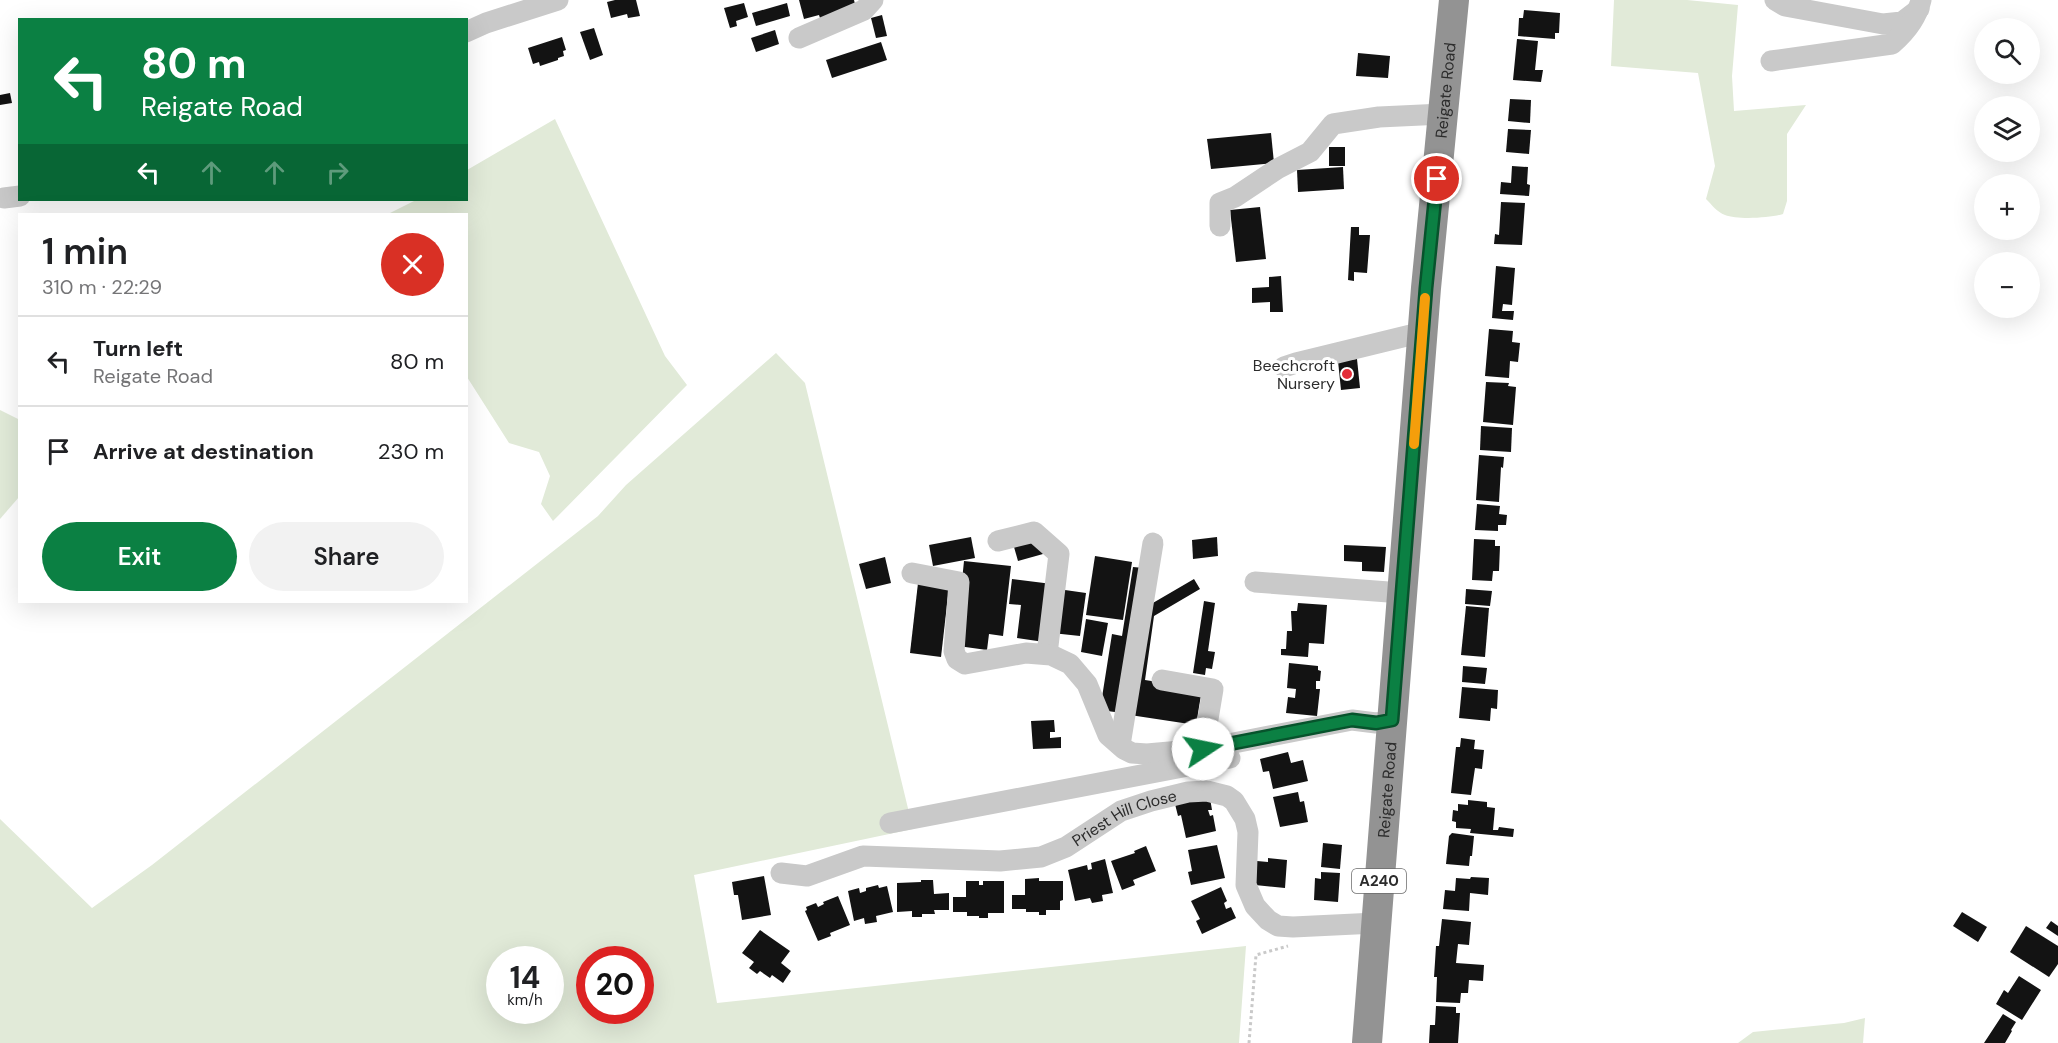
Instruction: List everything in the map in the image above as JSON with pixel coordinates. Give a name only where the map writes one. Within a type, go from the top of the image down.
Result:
[{"type":"highway","name":"Reigate Road","points":[[1367,1043],[1376,923],[1384,722],[1402,593],[1423,332],[1454,0]]},
{"type":"street","points":[[468,31],[558,0]]},
{"type":"street","points":[[799,38],[864,10],[873,0]]},
{"type":"street","points":[[1775,0],[1785,6],[1883,24],[1902,22],[1920,4]]},
{"type":"street","points":[[1771,62],[1892,44],[1906,32],[1920,4]]},
{"type":"street","points":[[1220,226],[1220,203],[1235,197],[1277,169],[1310,152],[1333,124],[1379,117],[1443,114]]},
{"type":"street","points":[[1284,368],[1296,363],[1423,332]]},
{"type":"street","points":[[998,541],[1034,532],[1059,554],[1047,654]]},
{"type":"street","points":[[1120,745],[1153,543]]},
{"type":"street","points":[[912,573],[959,582],[954,651],[957,659],[965,664],[1026,653],[1047,654],[1070,664],[1087,684],[1108,735],[1132,753],[1147,754],[1203,749],[1352,720],[1384,722]]},
{"type":"street","points":[[1255,582],[1402,593]]},
{"type":"street","points":[[1162,680],[1213,689],[1203,749]]},
{"type":"street","points":[[890,823],[1169,771],[1359,732],[1384,722]]},
{"type":"street","name":"Priest Hill Close","points":[[781,873],[807,876],[863,856],[1000,861],[1041,857],[1066,847],[1121,811],[1188,792],[1208,790],[1227,796],[1234,801],[1245,819],[1248,832],[1246,885],[1255,906],[1268,920],[1278,926],[1293,927],[1376,923]]},
{"type":"path","points":[[1249,1043],[1256,955]]},
{"type":"green space","points":[[1614,0],[1687,0],[1738,5],[1732,76],[1734,111],[1806,105],[1787,134],[1787,201],[1783,214],[1754,218],[1730,217],[1720,212],[1706,199],[1715,166],[1698,73],[1611,66]]},
{"type":"green space","points":[[555,119],[665,356],[687,385],[553,521],[541,504],[550,476],[539,452],[509,443],[468,379],[468,213],[390,213],[414,201],[468,201],[468,169]]},
{"type":"green space","points":[[776,353],[805,383],[913,829],[694,875],[717,1003],[1246,946],[1239,1043],[0,1043],[0,819],[92,908],[152,865],[598,516],[626,485]]},
{"type":"green space","points":[[0,410],[18,419],[18,498],[0,519]]},
{"type":"green space","points":[[1865,1018],[1863,1043],[1738,1043],[1753,1032],[1844,1023]]},
{"type":"building","points":[[636,0],[640,16],[628,18],[627,14],[611,18],[607,2]]},
{"type":"building","points":[[799,0],[854,0],[855,4],[821,21],[819,15],[804,19]]},
{"type":"building","points":[[744,3],[748,17],[736,21],[737,26],[730,28],[724,8]]},
{"type":"building","points":[[787,3],[790,16],[756,26],[752,13]]},
{"type":"building","points":[[1524,10],[1560,13],[1559,33],[1555,33],[1555,39],[1518,36],[1519,18],[1523,18]]},
{"type":"building","points":[[882,15],[887,36],[876,38],[871,18]]},
{"type":"building","points":[[594,28],[603,55],[590,60],[580,32]]},
{"type":"building","points":[[775,30],[779,44],[756,52],[751,38]]},
{"type":"building","points":[[562,37],[566,50],[563,51],[564,56],[540,66],[539,62],[533,64],[528,48]]},
{"type":"building","points":[[1517,39],[1538,41],[1535,70],[1543,70],[1541,82],[1513,80]]},
{"type":"building","points":[[881,42],[887,60],[832,78],[826,60]]},
{"type":"building","points":[[1358,53],[1390,56],[1388,78],[1356,76]]},
{"type":"building","points":[[10,93],[12,103],[0,105],[0,95]]},
{"type":"building","points":[[1510,99],[1531,100],[1530,123],[1508,121]]},
{"type":"building","points":[[1508,129],[1531,130],[1529,154],[1506,152]]},
{"type":"building","points":[[1271,133],[1274,163],[1211,169],[1207,139]]},
{"type":"building","points":[[1329,147],[1345,147],[1345,166],[1329,166]]},
{"type":"building","points":[[1512,166],[1528,167],[1529,196],[1500,194],[1501,182],[1511,183]]},
{"type":"building","points":[[1343,167],[1344,189],[1298,192],[1297,170]]},
{"type":"building","points":[[1501,202],[1525,203],[1522,245],[1494,244],[1495,234],[1499,235]]},
{"type":"building","points":[[1260,207],[1266,259],[1236,262],[1230,210]]},
{"type":"building","points":[[1351,227],[1359,227],[1359,235],[1370,235],[1367,273],[1354,272],[1354,281],[1348,280]]},
{"type":"building","points":[[1496,266],[1515,268],[1512,305],[1503,304],[1502,311],[1514,311],[1513,320],[1492,318]]},
{"type":"building","points":[[1281,276],[1283,312],[1270,312],[1270,302],[1252,303],[1252,288],[1269,287],[1269,277]]},
{"type":"building","points":[[1489,329],[1513,331],[1512,342],[1520,343],[1518,362],[1510,361],[1509,378],[1485,376]]},
{"type":"building","points":[[1357,359],[1360,388],[1341,390],[1338,361]]},
{"type":"building","points":[[1486,382],[1509,383],[1508,386],[1516,387],[1513,425],[1483,422]]},
{"type":"building","points":[[1481,426],[1512,428],[1511,452],[1480,450]]},
{"type":"building","points":[[1479,455],[1504,457],[1503,468],[1501,467],[1499,502],[1476,500]]},
{"type":"building","points":[[1477,504],[1500,506],[1499,514],[1507,515],[1506,525],[1498,525],[1498,531],[1475,530]]},
{"type":"building","points":[[971,537],[975,558],[933,566],[929,545]]},
{"type":"building","points":[[1217,537],[1218,556],[1193,559],[1192,540]]},
{"type":"building","points":[[1474,539],[1495,540],[1495,546],[1500,546],[1499,571],[1493,571],[1492,581],[1472,580]]},
{"type":"building","points":[[1040,540],[1043,554],[1018,561],[1014,547]]},
{"type":"building","points":[[1344,545],[1386,547],[1384,572],[1362,571],[1362,562],[1344,561]]},
{"type":"building","points":[[1095,556],[1132,562],[1123,620],[1086,615]]},
{"type":"building","points":[[885,557],[891,583],[866,589],[859,564]]},
{"type":"building","points":[[964,561],[1011,566],[1003,636],[989,634],[987,650],[958,646],[957,630]]},
{"type":"building","points":[[1133,567],[1144,568],[1122,713],[1100,710],[1112,634],[1122,636]]},
{"type":"building","points":[[1012,579],[1052,584],[1044,642],[1017,638],[1021,605],[1009,604]]},
{"type":"building","points":[[1194,579],[1200,589],[1154,616],[1145,680],[1202,689],[1196,725],[1130,715],[1146,607]]},
{"type":"building","points":[[918,583],[949,587],[941,657],[910,653]]},
{"type":"building","points":[[1058,589],[1086,593],[1080,636],[1052,633]]},
{"type":"building","points":[[1466,589],[1492,591],[1490,606],[1465,604]]},
{"type":"building","points":[[1204,601],[1215,603],[1208,651],[1215,652],[1212,669],[1206,668],[1205,675],[1193,673]]},
{"type":"building","points":[[1298,603],[1327,605],[1324,644],[1309,643],[1308,657],[1281,655],[1281,649],[1286,649],[1287,631],[1292,631],[1291,611],[1297,611]]},
{"type":"building","points":[[1466,606],[1489,608],[1485,657],[1461,655]]},
{"type":"building","points":[[1086,619],[1108,623],[1102,656],[1081,652]]},
{"type":"building","points":[[1289,663],[1318,666],[1318,670],[1321,671],[1320,681],[1316,681],[1316,689],[1320,689],[1317,716],[1286,713],[1288,697],[1295,698],[1296,689],[1287,688]]},
{"type":"building","points":[[1463,666],[1487,668],[1485,684],[1462,682]]},
{"type":"building","points":[[1462,687],[1498,690],[1497,709],[1491,708],[1490,721],[1459,718]]},
{"type":"building","points":[[1054,720],[1055,732],[1050,732],[1050,738],[1061,737],[1061,748],[1033,749],[1031,721]]},
{"type":"building","points":[[1461,738],[1475,740],[1474,749],[1484,750],[1482,769],[1475,768],[1471,795],[1451,793],[1456,747],[1460,747]]},
{"type":"building","points":[[1288,752],[1291,763],[1303,760],[1308,781],[1273,789],[1269,771],[1263,772],[1260,759]]},
{"type":"building","points":[[1298,792],[1300,802],[1304,801],[1308,822],[1280,827],[1273,797]]},
{"type":"building","points":[[1210,798],[1212,810],[1208,810],[1210,816],[1213,815],[1216,831],[1186,838],[1181,815],[1178,816],[1175,804]]},
{"type":"building","points":[[1468,800],[1487,802],[1487,807],[1495,808],[1493,830],[1498,830],[1499,827],[1514,829],[1513,837],[1470,833],[1471,829],[1456,828],[1456,822],[1452,821],[1453,810],[1458,811],[1458,804],[1468,805]]},
{"type":"building","points":[[1452,833],[1474,836],[1469,866],[1446,864],[1449,836]]},
{"type":"building","points":[[1323,843],[1342,845],[1340,869],[1321,867]]},
{"type":"building","points":[[1217,845],[1225,878],[1191,885],[1188,872],[1192,871],[1188,850]]},
{"type":"building","points":[[1146,846],[1156,871],[1133,880],[1135,885],[1122,890],[1111,861],[1135,853],[1134,851]]},
{"type":"building","points":[[1268,858],[1287,860],[1285,888],[1255,885],[1257,861],[1268,862]]},
{"type":"building","points":[[1105,859],[1113,893],[1102,895],[1103,901],[1092,903],[1090,898],[1075,901],[1068,870],[1087,865],[1088,870],[1092,869],[1091,863]]},
{"type":"building","points":[[1321,872],[1340,873],[1338,902],[1314,900],[1315,878],[1321,879]]},
{"type":"building","points":[[764,876],[771,915],[742,920],[738,895],[734,895],[732,882]]},
{"type":"building","points":[[1471,877],[1489,878],[1488,895],[1470,893],[1469,911],[1443,909],[1445,890],[1455,891],[1456,878],[1470,879]]},
{"type":"building","points":[[1039,878],[1039,881],[1063,881],[1063,900],[1060,901],[1060,910],[1046,910],[1046,915],[1039,915],[1039,912],[1026,912],[1026,909],[1012,909],[1012,895],[1025,895],[1025,879]]},
{"type":"building","points":[[921,880],[933,880],[934,894],[949,893],[949,910],[934,910],[935,914],[922,914],[922,917],[912,917],[912,911],[897,912],[897,883],[921,882]]},
{"type":"building","points":[[966,881],[979,881],[979,885],[983,885],[983,881],[1004,881],[1004,913],[988,913],[988,918],[979,918],[979,916],[967,916],[967,912],[953,912],[953,897],[966,897]]},
{"type":"building","points":[[878,885],[879,888],[887,886],[893,912],[876,916],[877,922],[865,924],[864,918],[854,921],[848,891],[859,888],[860,893],[866,891],[866,888]]},
{"type":"building","points":[[1221,887],[1227,901],[1224,903],[1226,909],[1231,907],[1236,918],[1202,934],[1196,921],[1200,919],[1191,901]]},
{"type":"building","points":[[838,896],[850,925],[818,941],[805,911],[806,907],[816,903],[818,907],[824,904],[823,902]]},
{"type":"building","points":[[1962,912],[1987,927],[1978,942],[1953,926]]},
{"type":"building","points":[[1442,919],[1471,922],[1469,945],[1458,944],[1456,963],[1484,965],[1483,981],[1469,980],[1468,993],[1461,993],[1460,1003],[1436,1002],[1437,977],[1434,977],[1436,946],[1439,946]]},
{"type":"building","points":[[2051,921],[2058,926],[2058,936],[2046,928]]},
{"type":"building","points":[[2026,926],[2058,946],[2058,964],[2049,977],[2010,952]]},
{"type":"building","points":[[760,930],[790,951],[781,963],[791,971],[783,983],[772,975],[770,978],[760,971],[757,974],[749,968],[754,962],[742,953]]},
{"type":"building","points":[[2019,976],[2041,990],[2022,1020],[1996,1004],[2004,990],[2008,993]]},
{"type":"building","points":[[1436,1006],[1456,1007],[1456,1013],[1460,1013],[1458,1043],[1429,1043],[1430,1025],[1435,1025]]},
{"type":"building","points":[[2003,1014],[2016,1022],[2005,1043],[1984,1043]]},
{"type":"slow traffic","points":[[1414,444],[1425,298]]},
{"type":"place","name":"Beechcroft Nursery","points":[[1347,374]]},
{"type":"route","points":[[1203,749],[1352,720],[1376,723],[1392,720],[1426,288],[1437,179]]}]
